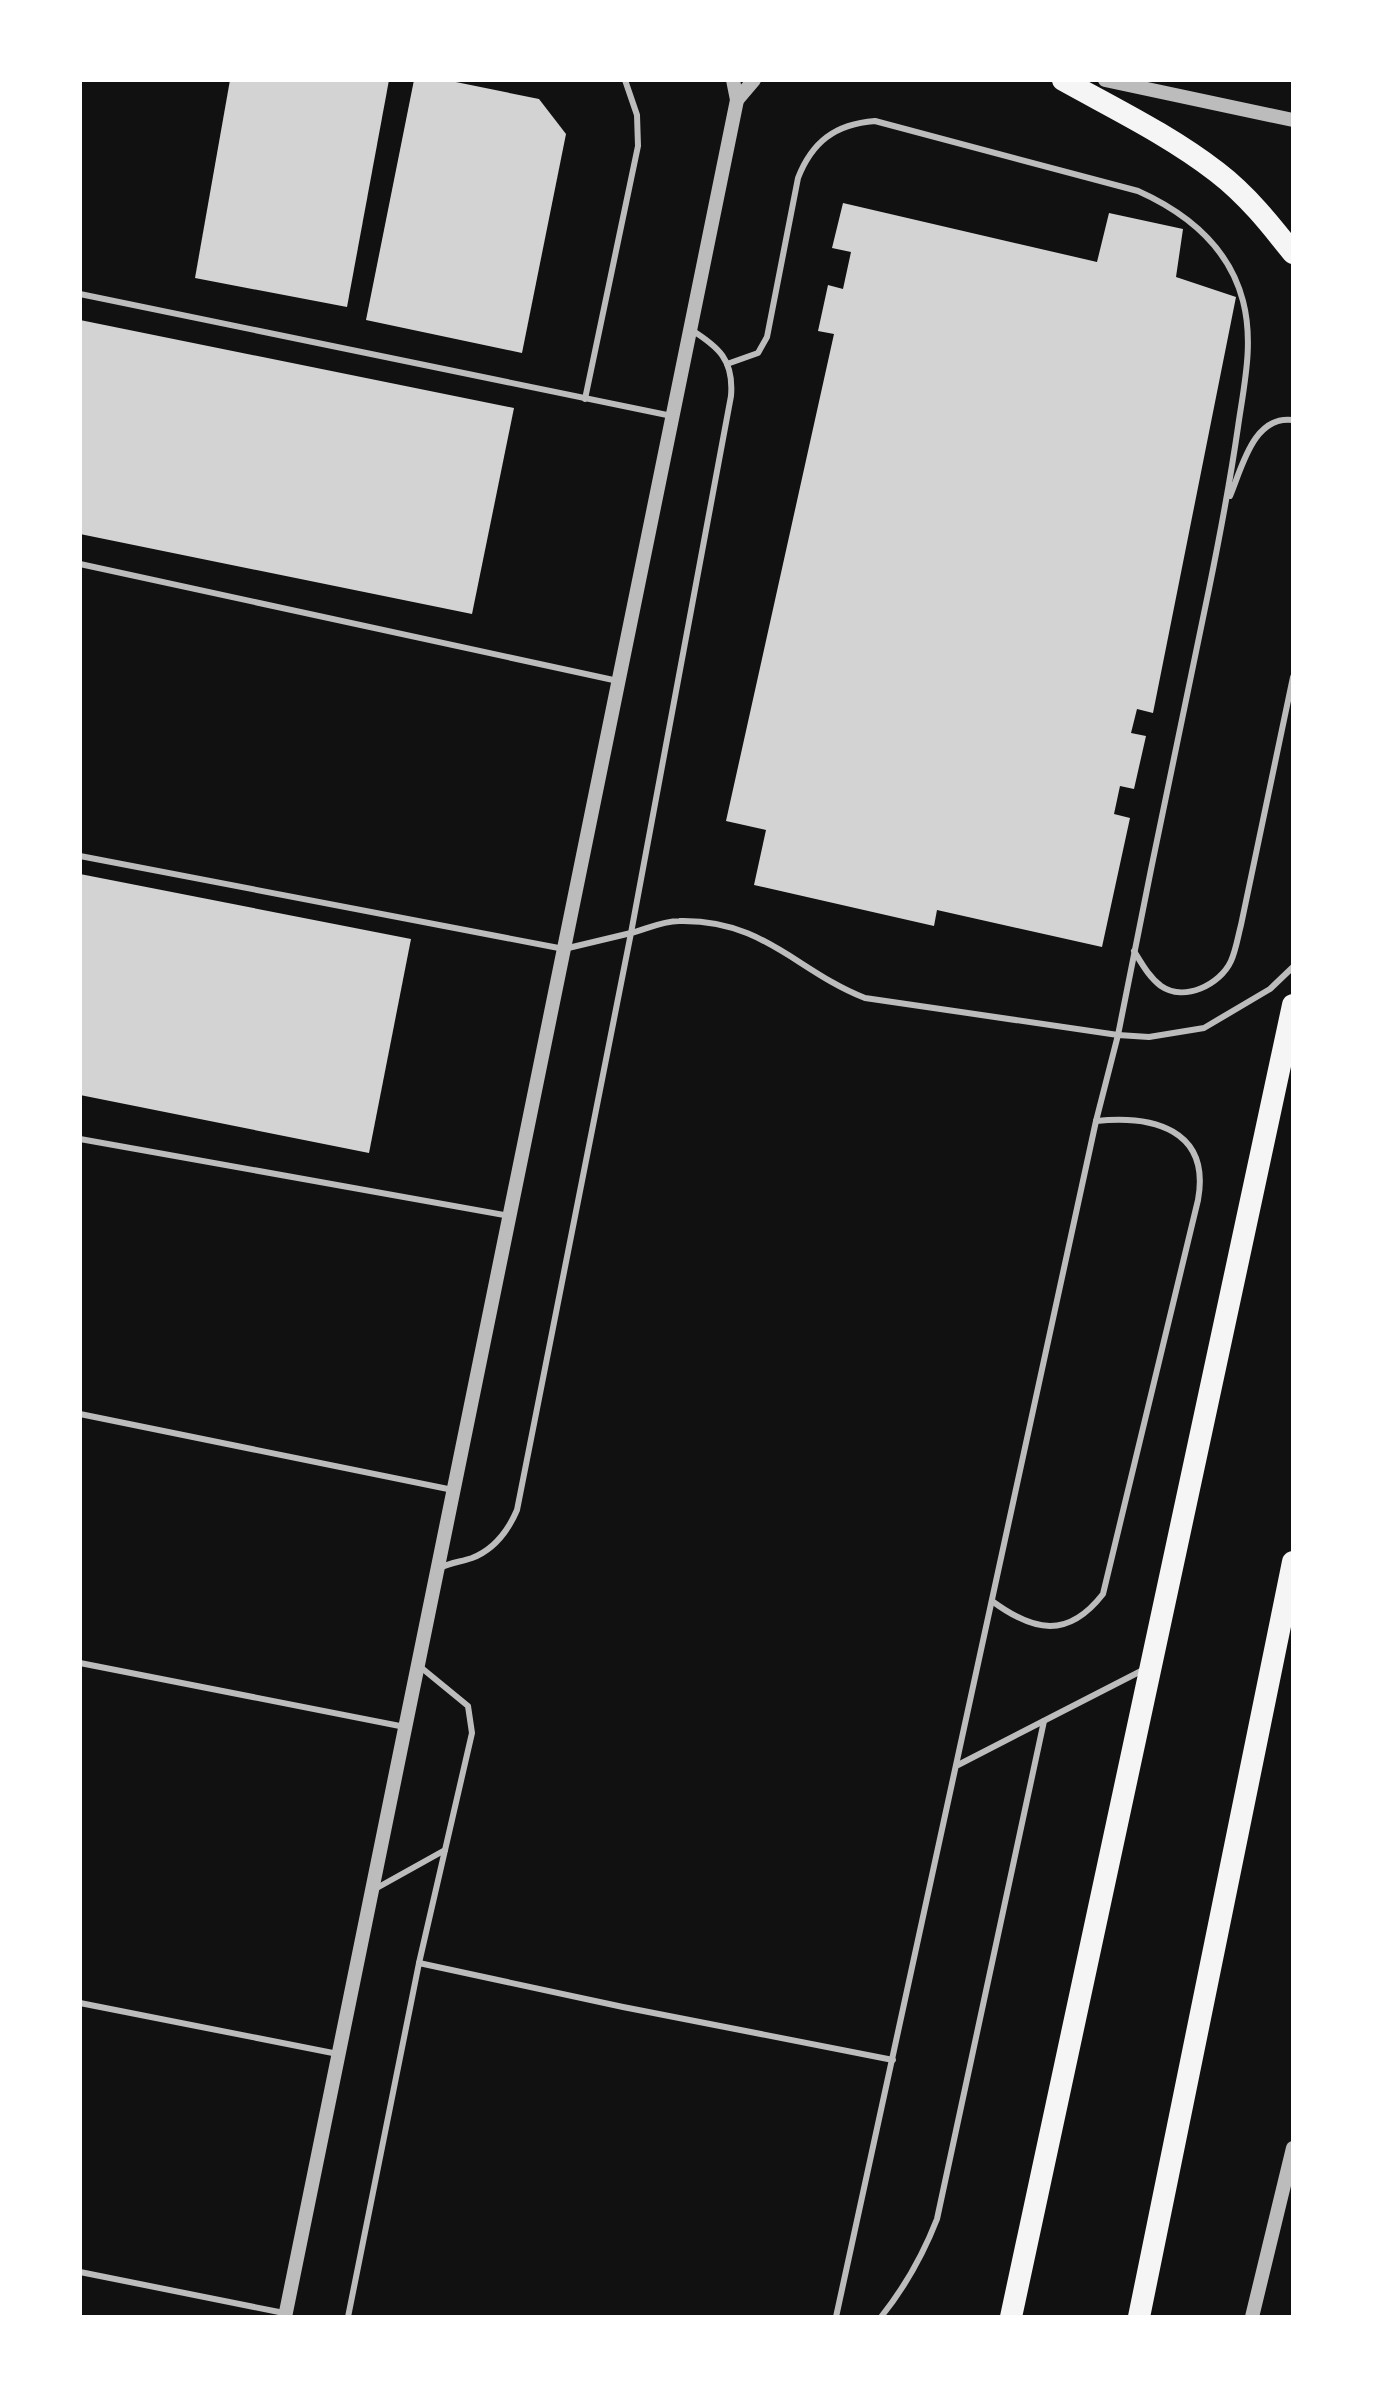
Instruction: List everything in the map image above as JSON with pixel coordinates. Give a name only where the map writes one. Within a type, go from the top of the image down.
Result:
[{"type":"highway","points":[[1063,80],[1168,138],[1219,173],[1263,215],[1293,253]]},
{"type":"highway","points":[[1011,2317],[1293,1005]]},
{"type":"highway","points":[[1139,2317],[1293,1562]]},
{"type":"highway","points":[[1285,1598],[1293,1625]]},
{"type":"street","points":[[285,2315],[737,100],[733,80]]},
{"type":"street","points":[[737,100],[754,80]]},
{"type":"street","points":[[1105,80],[1293,120]]},
{"type":"street","points":[[1252,2317],[1293,2148]]},
{"type":"lane","points":[[585,399],[638,146],[637,115],[625,80]]},
{"type":"lane","points":[[727,364],[758,353],[767,337],[798,178],[813,148],[841,127],[857,122],[892,124],[1138,191],[1167,204],[1193,222],[1232,271],[1243,300],[1248,331],[1248,363],[1226,504],[1118,1035],[1096,1121],[836,2317]]},
{"type":"lane","points":[[80,294],[672,416]]},
{"type":"lane","points":[[437,1569],[451,1562],[472,1558],[490,1548],[511,1525],[517,1510],[631,933],[731,396],[732,379],[718,349],[690,329]]},
{"type":"lane","points":[[1226,504],[1260,431],[1272,422],[1293,420]]},
{"type":"lane","points":[[80,564],[618,681]]},
{"type":"lane","points":[[1134,951],[1152,979],[1165,989],[1178,992],[1211,984],[1231,961],[1293,677]]},
{"type":"lane","points":[[80,856],[564,949],[677,920],[723,925],[772,943],[833,983],[865,998],[1118,1035],[1175,1035],[1204,1028],[1270,989],[1293,967]]},
{"type":"lane","points":[[992,1601],[1025,1622],[1042,1627],[1060,1626],[1078,1620],[1103,1594],[1198,1200],[1201,1182],[1199,1165],[1191,1148],[1179,1135],[1163,1125],[1145,1121],[1120,1118],[1096,1121]]},
{"type":"lane","points":[[80,1139],[510,1216]]},
{"type":"lane","points":[[80,1414],[453,1490]]},
{"type":"lane","points":[[80,1663],[405,1727]]},
{"type":"lane","points":[[348,2317],[419,1963],[472,1733],[468,1706],[418,1665]]},
{"type":"lane","points":[[958,1765],[1150,1667]]},
{"type":"lane","points":[[881,2317],[908,2280],[937,2219],[1044,1721]]},
{"type":"lane","points":[[372,1891],[445,1850]]},
{"type":"lane","points":[[419,1963],[893,2060]]},
{"type":"lane","points":[[80,2003],[338,2054]]},
{"type":"lane","points":[[80,2272],[285,2315]]},
{"type":"building","points":[[230,80],[389,80],[347,307],[195,278]]},
{"type":"building","points":[[414,80],[446,80],[539,99],[566,134],[522,353],[366,320]]},
{"type":"building","points":[[843,203],[1097,262],[1109,213],[1183,229],[1176,277],[1236,297],[1153,713],[1137,709],[1131,733],[1146,736],[1134,789],[1120,786],[1114,814],[1130,818],[1102,947],[937,910],[934,926],[754,885],[766,830],[726,821],[834,334],[818,331],[828,285],[843,289],[851,252],[832,248]]},
{"type":"building","points":[[80,320],[514,408],[472,614],[80,534]]},
{"type":"building","points":[[80,874],[411,939],[369,1153],[80,1095]]}]
